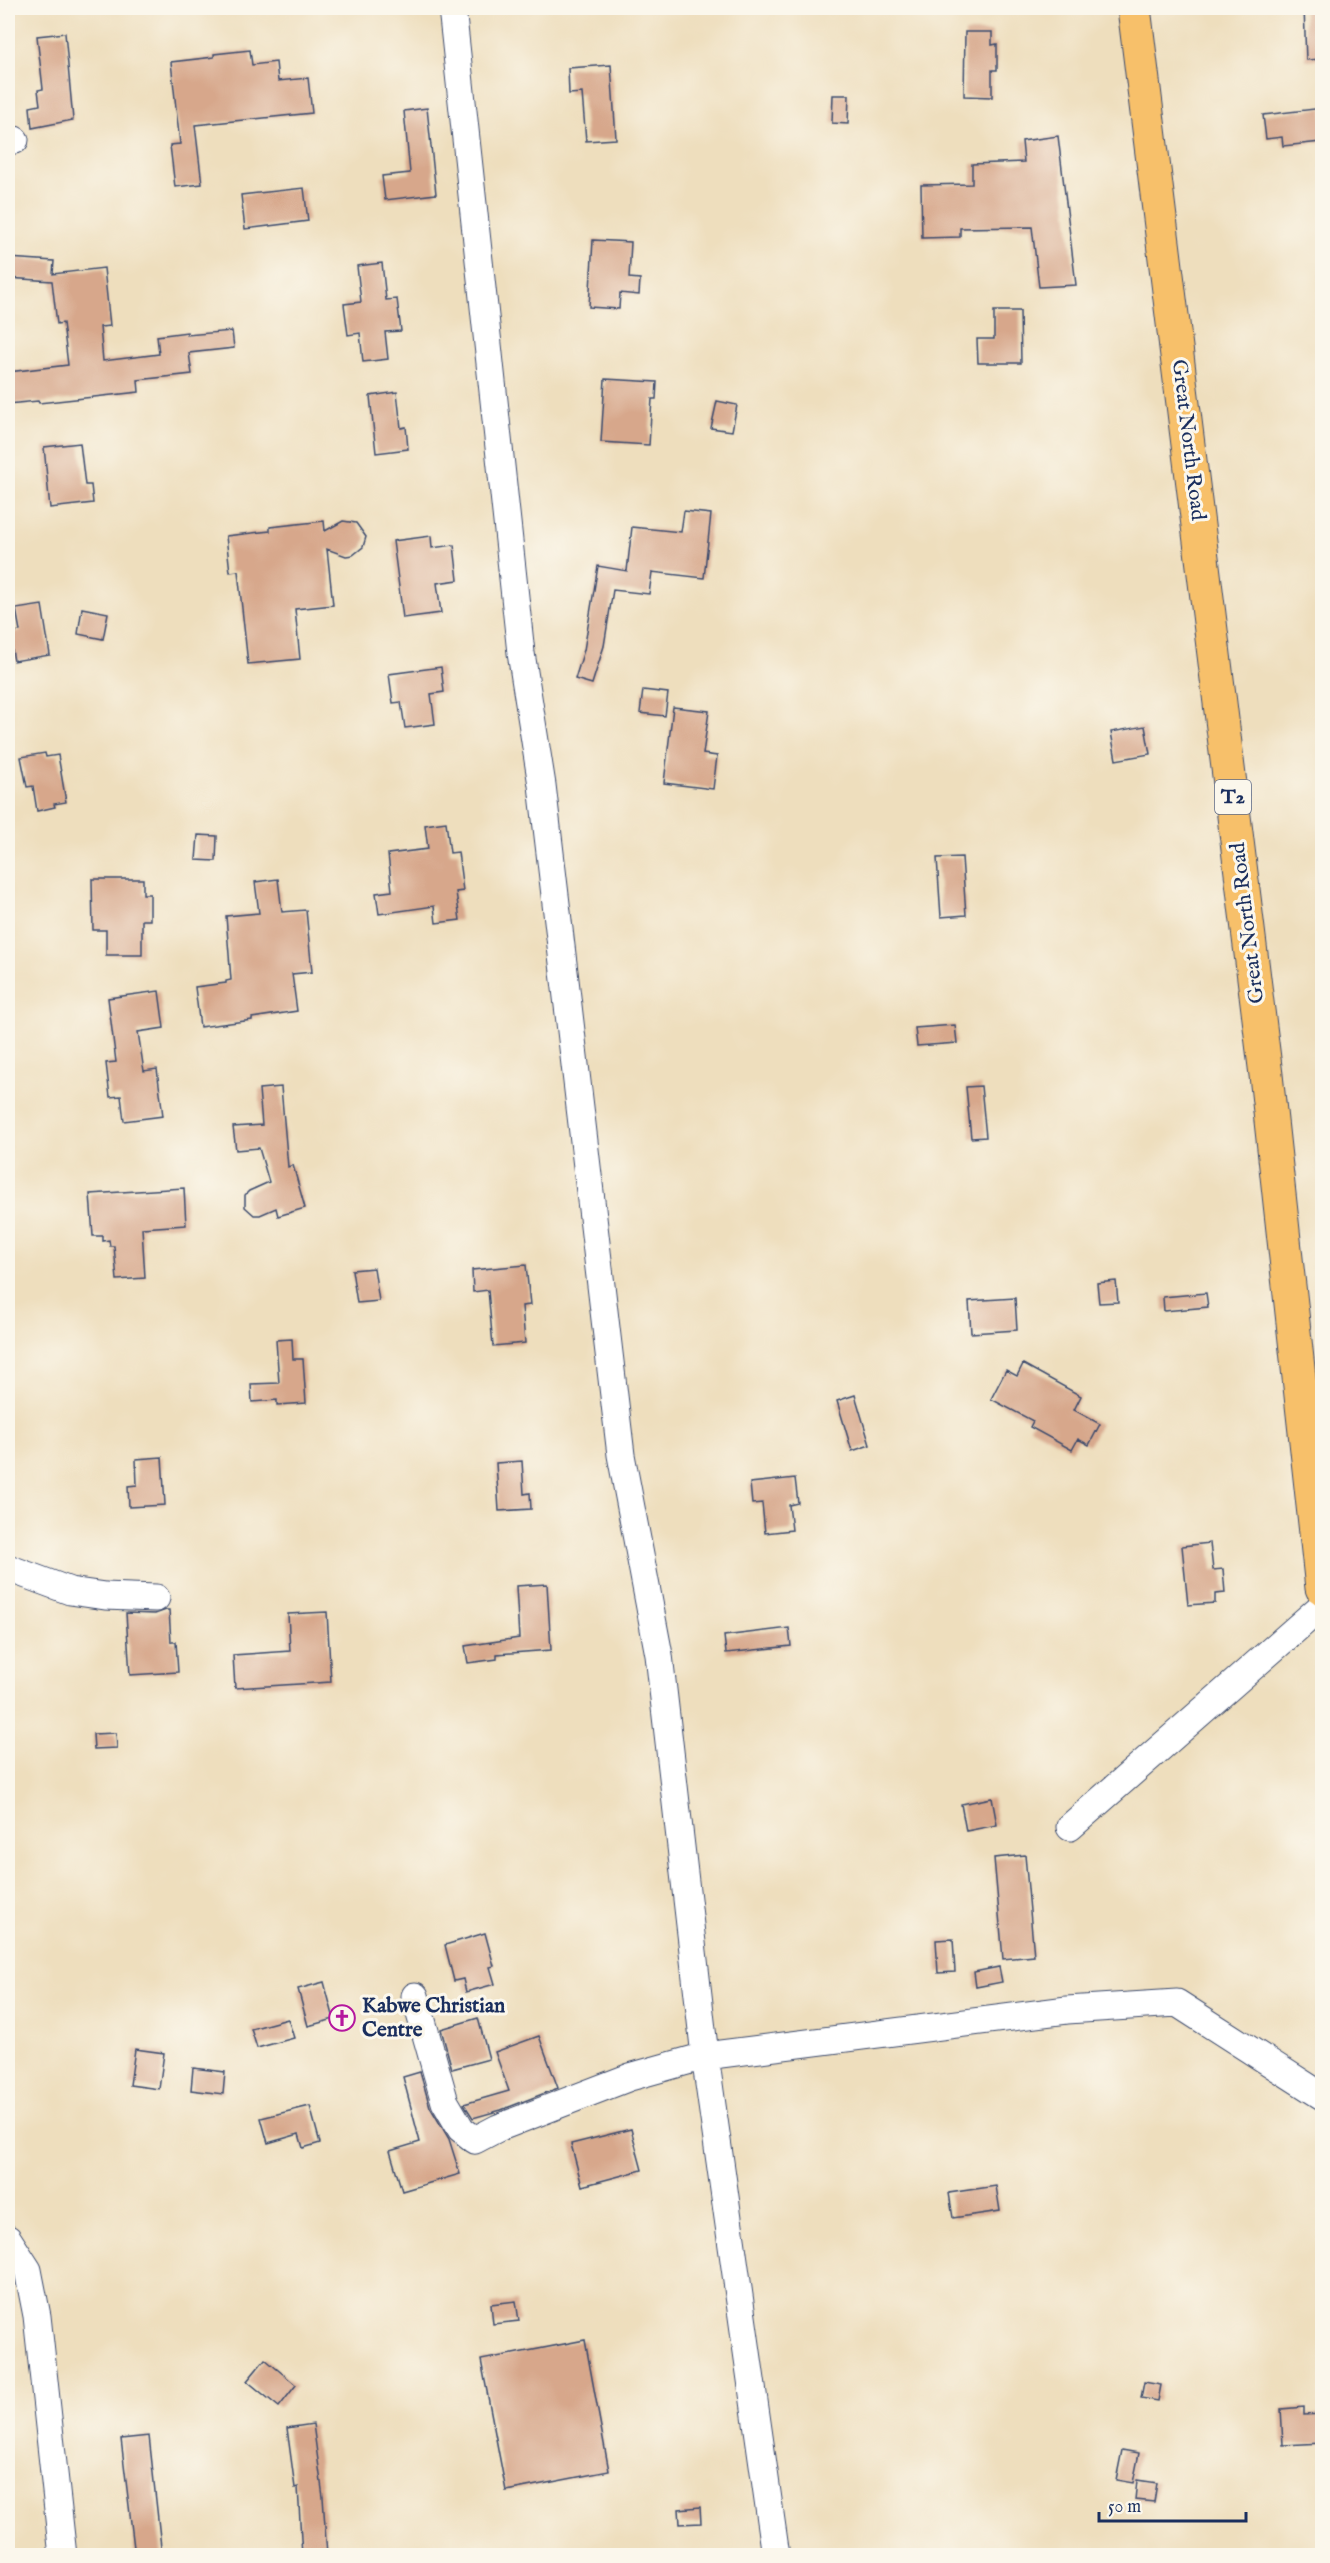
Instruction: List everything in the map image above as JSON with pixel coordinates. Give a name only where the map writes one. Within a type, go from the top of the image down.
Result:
[{"type":"highway","name":"Great North Road","points":[[1134,8],[1265,1064],[1323,1588]]},
{"type":"street","points":[[452,8],[520,653],[542,785],[621,1455],[659,1655],[705,2056],[776,2556]]},
{"type":"street","points":[[8,1568],[70,1591],[105,1596],[156,1598]]},
{"type":"street","points":[[1070,1827],[1323,1606]]},
{"type":"street","points":[[416,1996],[445,2102],[461,2129],[475,2140],[498,2128],[630,2077],[705,2056],[1067,2010],[1177,2003],[1323,2096]]},
{"type":"street","points":[[8,2239],[28,2270],[37,2316],[63,2556]]},
{"type":"building","points":[[1304,8],[1323,8],[1323,59],[1306,60]]},
{"type":"building","points":[[965,32],[992,32],[992,45],[997,44],[997,70],[992,70],[992,97],[964,96]]},
{"type":"building","points":[[65,33],[73,120],[32,128],[30,107],[40,105],[38,90],[43,89],[37,36]]},
{"type":"building","points":[[250,50],[252,65],[276,62],[278,81],[308,78],[312,113],[195,125],[202,184],[175,187],[170,145],[180,144],[171,62]]},
{"type":"building","points":[[611,65],[616,139],[586,141],[582,93],[569,94],[568,68]]},
{"type":"building","points":[[833,95],[849,95],[848,124],[832,123]]},
{"type":"building","points":[[427,108],[436,194],[385,200],[382,176],[410,173],[404,111]]},
{"type":"building","points":[[1323,108],[1321,142],[1283,146],[1282,137],[1266,139],[1263,115]]},
{"type":"building","points":[[1058,136],[1076,285],[1039,287],[1032,227],[960,228],[960,237],[922,238],[921,185],[972,184],[972,164],[1024,162],[1022,141]]},
{"type":"building","points":[[304,188],[308,221],[245,229],[241,195]]},
{"type":"building","points":[[593,240],[631,242],[629,278],[640,279],[639,295],[620,293],[619,309],[589,307]]},
{"type":"building","points":[[8,258],[54,261],[53,274],[104,268],[110,326],[100,327],[103,361],[159,354],[157,336],[187,332],[187,335],[232,331],[234,348],[189,353],[192,374],[138,380],[139,392],[39,403],[38,401],[8,404],[8,372],[68,365],[63,323],[57,324],[52,281],[8,278]]},
{"type":"building","points":[[382,263],[386,300],[397,299],[401,331],[385,332],[388,359],[363,362],[360,333],[348,335],[344,304],[361,302],[357,266]]},
{"type":"building","points":[[994,311],[1020,311],[1021,363],[978,363],[977,339],[994,339]]},
{"type":"building","points":[[605,379],[657,382],[656,399],[652,399],[649,445],[601,442]]},
{"type":"building","points":[[397,392],[401,428],[406,427],[408,449],[376,453],[370,396]]},
{"type":"building","points":[[717,401],[737,405],[732,431],[711,428]]},
{"type":"building","points":[[80,443],[85,485],[91,485],[93,503],[50,508],[44,447]]},
{"type":"building","points":[[684,511],[711,514],[704,578],[652,572],[649,594],[613,590],[604,646],[592,684],[575,679],[584,650],[598,566],[627,571],[632,527],[681,532]]},
{"type":"building","points":[[324,521],[325,531],[343,521],[356,523],[366,537],[363,547],[353,555],[346,556],[327,549],[333,605],[295,609],[300,659],[248,664],[238,571],[230,572],[226,536],[270,531],[270,527]]},
{"type":"building","points":[[431,536],[432,548],[454,545],[458,580],[437,583],[441,613],[403,618],[393,541]]},
{"type":"building","points":[[42,605],[50,655],[14,661],[9,633],[20,631],[16,609]]},
{"type":"building","points":[[82,608],[108,613],[103,639],[78,634]]},
{"type":"building","points":[[441,667],[444,692],[431,694],[435,724],[405,728],[401,702],[393,703],[389,674]]},
{"type":"building","points":[[643,690],[668,693],[665,716],[640,713]]},
{"type":"building","points":[[673,707],[709,711],[703,754],[717,756],[713,789],[664,783]]},
{"type":"building","points":[[1145,726],[1150,754],[1116,760],[1111,732]]},
{"type":"building","points":[[45,753],[46,757],[58,755],[66,802],[37,811],[33,786],[27,787],[21,757]]},
{"type":"building","points":[[446,822],[450,853],[458,852],[463,891],[456,892],[460,920],[436,923],[434,906],[379,914],[376,893],[392,891],[388,854],[428,849],[425,825]]},
{"type":"building","points":[[198,835],[217,836],[216,861],[196,860]]},
{"type":"building","points":[[962,857],[966,915],[941,917],[937,858]]},
{"type":"building","points":[[92,879],[143,879],[143,894],[150,894],[150,920],[142,920],[142,955],[106,955],[106,930],[93,930]]},
{"type":"building","points":[[278,879],[282,912],[306,910],[312,972],[292,974],[297,1011],[200,1027],[195,987],[226,983],[231,980],[226,916],[259,913],[255,882]]},
{"type":"building","points":[[159,991],[164,1028],[138,1032],[144,1071],[157,1069],[163,1116],[124,1121],[121,1096],[110,1097],[106,1063],[116,1062],[108,998]]},
{"type":"building","points":[[955,1025],[957,1043],[917,1046],[915,1028]]},
{"type":"building","points":[[981,1086],[986,1137],[971,1138],[966,1087]]},
{"type":"building","points":[[281,1087],[288,1167],[293,1165],[305,1208],[278,1216],[276,1208],[260,1215],[254,1215],[245,1207],[245,1195],[269,1182],[259,1148],[236,1150],[233,1127],[262,1125],[259,1089]]},
{"type":"building","points":[[184,1188],[186,1225],[142,1228],[145,1278],[117,1280],[114,1246],[110,1246],[109,1240],[103,1241],[103,1236],[93,1236],[90,1194]]},
{"type":"building","points":[[526,1265],[530,1305],[522,1306],[525,1343],[493,1346],[488,1290],[473,1292],[472,1270]]},
{"type":"building","points":[[374,1268],[379,1301],[357,1303],[352,1270]]},
{"type":"building","points":[[1116,1281],[1118,1302],[1099,1303],[1097,1283]]},
{"type":"building","points":[[1206,1293],[1208,1307],[1164,1311],[1163,1297]]},
{"type":"building","points":[[1015,1298],[1017,1330],[971,1333],[969,1301]]},
{"type":"building","points":[[292,1339],[293,1359],[303,1359],[306,1403],[277,1405],[277,1400],[252,1402],[251,1384],[279,1383],[276,1340]]},
{"type":"building","points":[[1023,1364],[1081,1396],[1074,1410],[1100,1424],[1089,1445],[1078,1439],[1072,1450],[1030,1427],[1033,1421],[991,1399],[1006,1370],[1017,1376]]},
{"type":"building","points":[[855,1395],[870,1445],[852,1451],[837,1401]]},
{"type":"building","points":[[162,1457],[165,1505],[129,1507],[128,1486],[137,1485],[136,1459]]},
{"type":"building","points":[[522,1461],[524,1494],[530,1493],[531,1509],[499,1511],[496,1463]]},
{"type":"building","points":[[795,1478],[798,1503],[789,1505],[792,1530],[765,1533],[762,1503],[752,1504],[750,1483]]},
{"type":"building","points":[[1210,1543],[1213,1570],[1223,1569],[1225,1593],[1215,1594],[1215,1603],[1188,1605],[1182,1546]]},
{"type":"building","points":[[547,1584],[551,1650],[497,1654],[497,1659],[468,1663],[465,1646],[519,1638],[516,1586]]},
{"type":"building","points":[[169,1610],[171,1642],[176,1642],[178,1672],[130,1675],[126,1613],[155,1614]]},
{"type":"building","points":[[327,1612],[331,1682],[235,1688],[233,1655],[290,1651],[288,1614]]},
{"type":"building","points":[[789,1628],[791,1646],[726,1653],[724,1636]]},
{"type":"building","points":[[116,1733],[117,1748],[94,1749],[93,1734]]},
{"type":"building","points":[[992,1798],[997,1825],[966,1831],[961,1804]]},
{"type":"building","points":[[1025,1855],[1034,1956],[1003,1959],[994,1858]]},
{"type":"building","points":[[485,1933],[494,1966],[490,1967],[495,1984],[466,1992],[463,1979],[454,1981],[445,1945]]},
{"type":"building","points":[[953,1939],[955,1972],[938,1973],[936,1940]]},
{"type":"building","points":[[999,1967],[1002,1982],[976,1987],[974,1972]]},
{"type":"building","points":[[324,1982],[334,2019],[308,2026],[298,1989]]},
{"type":"building","points":[[478,2018],[489,2059],[452,2069],[441,2029]]},
{"type":"building","points":[[288,2019],[294,2038],[257,2048],[251,2029]]},
{"type":"building","points":[[539,2036],[558,2088],[473,2118],[464,2104],[509,2091],[495,2052]]},
{"type":"building","points":[[135,2049],[164,2053],[159,2089],[130,2085]]},
{"type":"building","points":[[193,2068],[225,2072],[223,2094],[191,2090]]},
{"type":"building","points":[[420,2072],[430,2107],[449,2139],[460,2174],[402,2191],[390,2151],[420,2142],[403,2077]]},
{"type":"building","points":[[310,2106],[320,2143],[303,2148],[299,2134],[268,2143],[261,2118]]},
{"type":"building","points":[[631,2129],[642,2170],[582,2186],[571,2144]]},
{"type":"building","points":[[996,2186],[1000,2211],[953,2218],[949,2193]]},
{"type":"building","points":[[516,2301],[519,2321],[493,2324],[491,2304]]},
{"type":"building","points":[[585,2340],[609,2471],[506,2491],[481,2360]]},
{"type":"building","points":[[265,2359],[296,2385],[279,2407],[247,2381]]},
{"type":"building","points":[[1144,2382],[1161,2385],[1158,2401],[1141,2398]]},
{"type":"building","points":[[1304,2407],[1304,2415],[1323,2414],[1323,2443],[1283,2445],[1281,2409]]},
{"type":"building","points":[[313,2424],[323,2497],[327,2556],[302,2556],[298,2487],[295,2488],[287,2428]]},
{"type":"building","points":[[149,2436],[162,2556],[135,2556],[121,2439]]},
{"type":"building","points":[[1122,2450],[1139,2453],[1133,2483],[1116,2480]]},
{"type":"building","points":[[1137,2480],[1157,2483],[1154,2502],[1135,2500]]},
{"type":"building","points":[[700,2507],[701,2523],[680,2524],[679,2509]]},
{"type":"place","name":"Kabwe Christian Centre","points":[[342,2018]]}]
